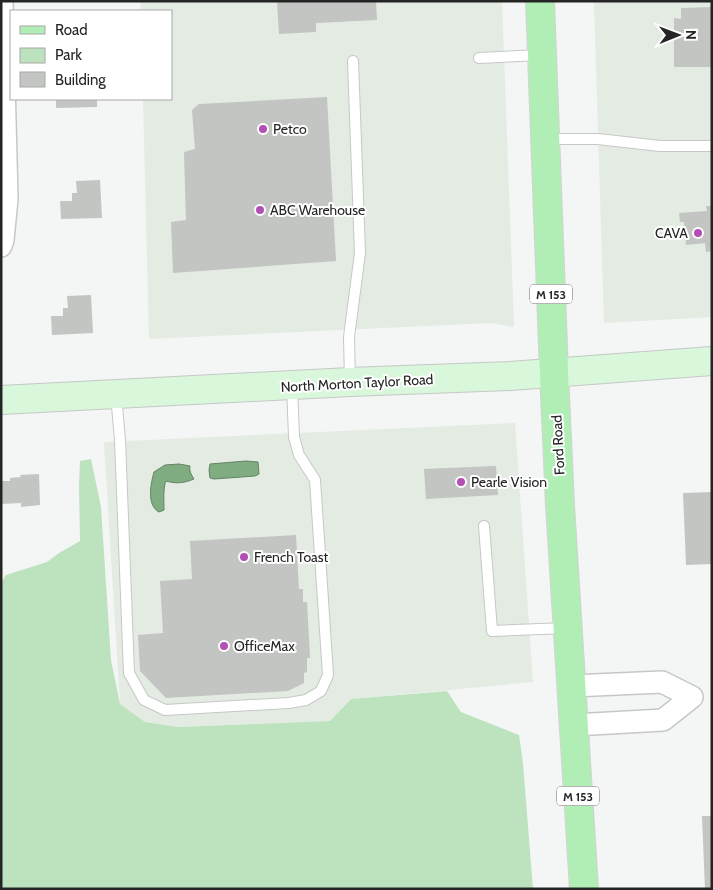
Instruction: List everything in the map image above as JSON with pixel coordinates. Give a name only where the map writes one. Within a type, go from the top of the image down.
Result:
[{"type":"main road","name":"Ford Road","points":[[540,1],[560,505],[584,889]]},
{"type":"street","points":[[1,246],[7,199],[2,1]]},
{"type":"street","name":"North Morton Taylor Road","points":[[1,400],[350,382],[510,376],[712,361]]},
{"type":"street","points":[[572,686],[662,682],[702,697]]},
{"type":"street","points":[[574,726],[663,720],[702,697]]},
{"type":"lane","points":[[480,58],[542,55]]},
{"type":"lane","points":[[350,382],[349,337],[360,253],[353,61]]},
{"type":"lane","points":[[545,139],[598,139],[660,146],[712,146]]},
{"type":"lane","points":[[116,394],[120,440],[129,673],[144,700],[164,710],[289,703],[306,700],[321,691],[328,675],[315,480],[299,455],[294,436],[292,385]]},
{"type":"lane","points":[[484,526],[492,630],[568,628]]},
{"type":"shaded area","points":[[140,1],[502,1],[514,327],[491,323],[149,339],[143,100],[172,100],[172,10],[141,10]]},
{"type":"shaded area","points":[[594,1],[712,1],[712,317],[604,323]]},
{"type":"shaded area","points":[[515,423],[533,682],[351,699],[330,721],[178,727],[145,722],[120,704],[104,442]]},
{"type":"shaded area","points":[[258,462],[259,474],[255,476],[210,478],[210,464]]},
{"type":"shaded area","points":[[179,464],[190,466],[194,479],[180,483],[166,481],[164,510],[159,512],[152,504],[150,493],[154,472],[165,465]]},
{"type":"green space","points":[[91,459],[101,507],[111,660],[120,704],[145,722],[178,727],[330,721],[351,699],[447,691],[461,712],[519,735],[533,889],[1,889],[1,583],[6,575],[47,562],[80,541],[80,461]]},
{"type":"building","points":[[277,1],[376,1],[377,20],[316,23],[316,32],[279,34]]},
{"type":"building","points":[[712,7],[712,67],[674,67],[674,18],[681,19],[681,8]]},
{"type":"building","points":[[327,97],[336,261],[173,273],[171,222],[186,220],[184,152],[195,149],[192,110],[199,104]]},
{"type":"building","points":[[56,100],[97,100],[97,107],[56,108]]},
{"type":"building","points":[[100,180],[102,218],[61,219],[60,201],[72,201],[72,193],[77,193],[76,181]]},
{"type":"building","name":"CAVA","points":[[706,206],[712,206],[712,251],[706,252],[705,243],[686,245],[684,222],[680,222],[679,213],[707,211]]},
{"type":"building","points":[[91,295],[93,333],[52,335],[51,316],[63,316],[63,308],[68,308],[67,296]]},
{"type":"building","name":"Pearle Vision","points":[[496,466],[498,495],[426,499],[424,469]]},
{"type":"building","points":[[39,474],[40,505],[21,507],[21,503],[1,504],[1,481],[10,481],[10,478],[21,477],[20,475]]},
{"type":"building","points":[[712,492],[712,564],[686,565],[683,493]]},
{"type":"building","name":"OfficeMax","points":[[296,535],[299,589],[303,589],[303,602],[307,602],[310,658],[307,658],[307,672],[304,673],[304,683],[288,691],[166,698],[140,671],[138,635],[163,633],[160,581],[192,579],[190,541]]},
{"type":"building","points":[[702,816],[712,816],[712,889],[705,889]]},
{"type":"place","name":"Petco","points":[[263,129]]},
{"type":"place","name":"ABC Warehouse","points":[[260,210]]},
{"type":"place","name":"CAVA","points":[[698,233]]},
{"type":"place","name":"Pearle Vision","points":[[461,482]]},
{"type":"place","name":"French Toast","points":[[244,557]]},
{"type":"place","name":"OfficeMax","points":[[224,646]]}]
